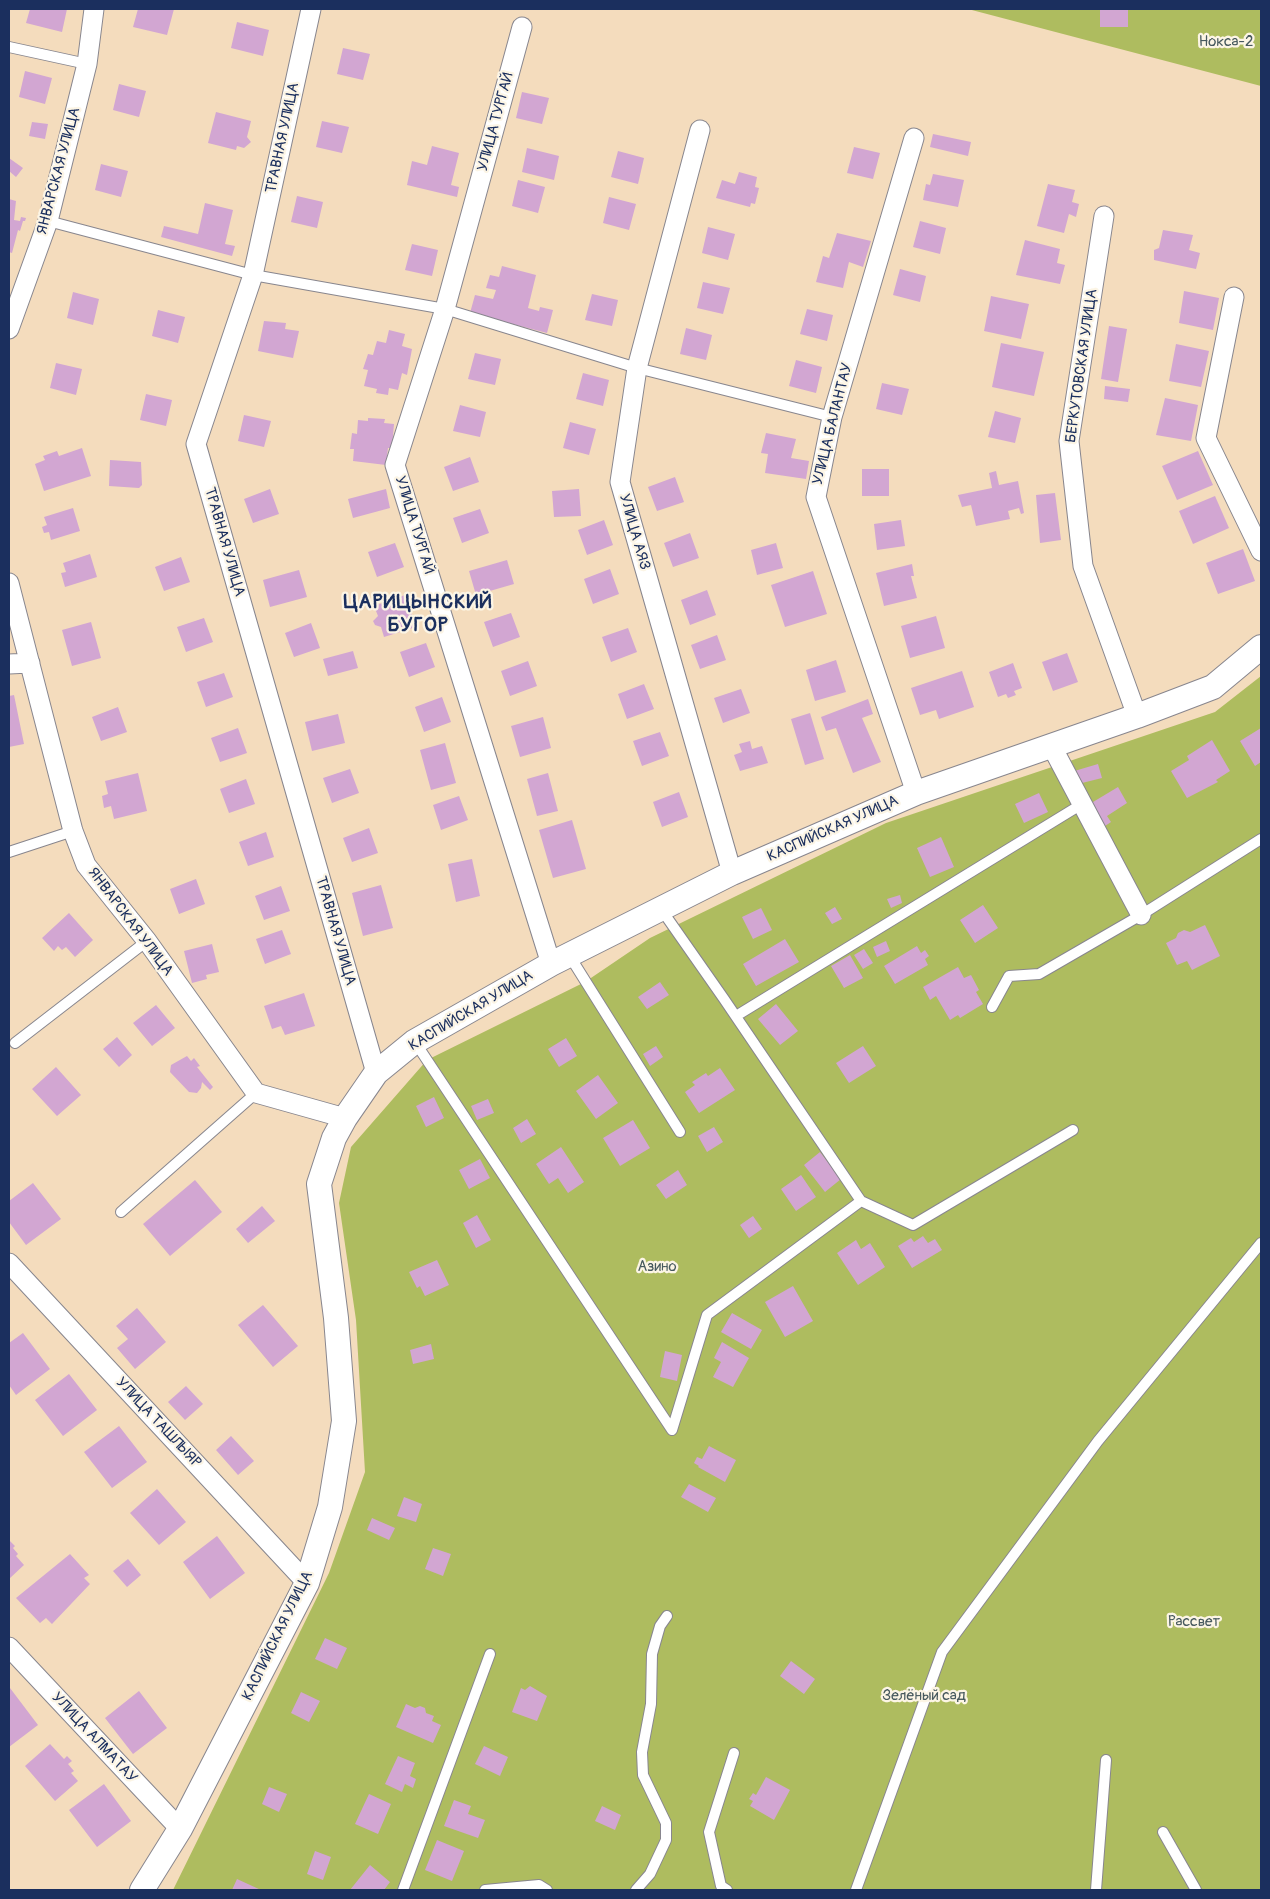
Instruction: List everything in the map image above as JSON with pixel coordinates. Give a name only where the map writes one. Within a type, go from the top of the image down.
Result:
[{"type":"street","name":"ЯНВАРСКАЯ УЛИЦА","points":[[9,328],[48,221],[87,64],[94,9]]},
{"type":"street","name":"ТРАВНАЯ УЛИЦА","points":[[311,9],[253,275],[196,444],[376,1073]]},
{"type":"street","name":"УЛИЦА ТУРГАЙ","points":[[522,26],[445,309],[395,464],[560,959]]},
{"type":"street","name":"УЛИЦА АЯЗ","points":[[700,130],[637,368],[620,482],[732,873]]},
{"type":"street","name":"УЛИЦА БАЛАНТАУ","points":[[914,138],[832,417],[816,497],[916,793]]},
{"type":"street","name":"БЕРКУТОВСКАЯ УЛИЦА","points":[[1104,216],[1069,441],[1084,566],[1137,716]]},
{"type":"street","points":[[1234,297],[1206,438],[1261,551]]},
{"type":"street","name":"ЯНВАРСКАЯ УЛИЦА","points":[[9,583],[73,831],[86,865],[147,941],[256,1093]]},
{"type":"street","name":"КАСПИЙСКАЯ УЛИЦА","points":[[142,1890],[180,1830],[308,1583],[330,1507],[344,1421],[336,1318],[319,1184],[334,1138],[345,1118],[376,1073],[414,1042],[560,959],[732,873],[916,793],[1137,716],[1213,687],[1261,647]]},
{"type":"street","points":[[9,664],[30,664]]},
{"type":"street","points":[[1051,745],[1141,915]]},
{"type":"street","points":[[256,1093],[345,1118]]},
{"type":"street","name":"УЛИЦА ТАШЛЫЯР","points":[[9,1263],[308,1583]]},
{"type":"street","name":"УЛИЦА АЛМАТАУ","points":[[9,1647],[180,1830]]},
{"type":"lane","points":[[9,47],[87,64]]},
{"type":"lane","points":[[48,221],[253,275],[445,309],[637,368],[832,417]]},
{"type":"lane","points":[[736,1016],[1082,804]]},
{"type":"lane","points":[[9,852],[73,831]]},
{"type":"lane","points":[[992,1007],[1009,976],[1039,974],[1141,915],[1261,839]]},
{"type":"lane","points":[[660,909],[736,1016],[861,1201],[913,1225],[1073,1130]]},
{"type":"lane","points":[[15,1043],[147,941]]},
{"type":"lane","points":[[560,959],[680,1132]]},
{"type":"lane","points":[[414,1042],[672,1430],[707,1315],[861,1201]]},
{"type":"lane","points":[[121,1212],[256,1093]]},
{"type":"lane","points":[[856,1890],[942,1652],[1098,1441],[1261,1242]]},
{"type":"lane","points":[[636,1890],[650,1874],[666,1840],[666,1823],[643,1775],[642,1752],[652,1704],[652,1654],[660,1626],[667,1616]]},
{"type":"lane","points":[[403,1890],[490,1654]]},
{"type":"lane","points":[[727,1890],[721,1886],[710,1832],[734,1753]]},
{"type":"lane","points":[[1096,1890],[1106,1760]]},
{"type":"lane","points":[[1163,1832],[1196,1890]]},
{"type":"lane","points":[[485,1890],[539,1885],[547,1890]]},
{"type":"green space","name":"Нокса-2","points":[[968,9],[1261,9],[1261,86]]},
{"type":"green space","points":[[1261,676],[1261,1890],[173,1890],[329,1573],[365,1472],[356,1320],[339,1203],[351,1147],[427,1060],[585,982],[650,938],[886,823],[1215,712]]},
{"type":"building","points":[[30,9],[67,9],[62,32],[26,23]]},
{"type":"building","points":[[138,9],[174,9],[167,35],[133,27]]},
{"type":"building","points":[[1100,9],[1128,9],[1128,27],[1100,27]]},
{"type":"building","points":[[237,22],[269,30],[263,56],[231,48]]},
{"type":"building","points":[[343,48],[370,54],[363,80],[337,74]]},
{"type":"building","points":[[25,71],[52,78],[45,104],[19,97]]},
{"type":"building","points":[[119,84],[146,91],[139,117],[113,110]]},
{"type":"building","points":[[522,92],[549,98],[542,124],[516,118]]},
{"type":"building","points":[[216,112],[251,121],[247,137],[251,142],[244,148],[237,146],[236,150],[208,143]]},
{"type":"building","points":[[322,121],[349,127],[342,153],[316,147]]},
{"type":"building","points":[[32,122],[48,124],[45,139],[29,136]]},
{"type":"building","points":[[933,134],[971,142],[968,156],[930,147]]},
{"type":"building","points":[[432,146],[459,153],[451,185],[459,187],[457,197],[407,185],[412,161],[427,165]]},
{"type":"building","points":[[854,147],[880,153],[873,179],[847,173]]},
{"type":"building","points":[[527,148],[559,156],[554,180],[522,172]]},
{"type":"building","points":[[618,151],[644,158],[638,184],[611,177]]},
{"type":"building","points":[[9,158],[23,168],[16,177],[9,171]]},
{"type":"building","points":[[101,164],[128,171],[121,197],[95,190]]},
{"type":"building","points":[[739,172],[757,177],[755,187],[759,188],[755,204],[751,203],[750,207],[716,198],[722,180],[735,184]]},
{"type":"building","points":[[933,174],[964,180],[958,207],[923,200],[926,184],[930,185]]},
{"type":"building","points":[[518,180],[545,187],[538,213],[512,206]]},
{"type":"building","points":[[1048,184],[1075,190],[1072,202],[1079,204],[1076,217],[1069,214],[1064,233],[1037,226]]},
{"type":"building","points":[[297,196],[323,202],[317,228],[291,222]]},
{"type":"building","points":[[609,197],[636,204],[629,230],[603,223]]},
{"type":"building","points":[[9,199],[16,201],[14,220],[20,221],[21,217],[26,218],[20,231],[18,230],[12,253],[9,252]]},
{"type":"building","points":[[205,203],[233,210],[225,244],[235,246],[232,256],[161,237],[164,226],[198,234]]},
{"type":"building","points":[[920,221],[946,228],[940,254],[913,247]]},
{"type":"building","points":[[708,227],[735,234],[728,260],[702,253]]},
{"type":"building","points":[[1163,230],[1193,235],[1189,250],[1200,253],[1196,269],[1154,260],[1154,250],[1159,248]]},
{"type":"building","points":[[837,233],[871,241],[863,267],[849,262],[843,288],[816,282],[823,256],[829,258]]},
{"type":"building","points":[[1025,240],[1060,249],[1057,263],[1065,265],[1060,284],[1016,275]]},
{"type":"building","points":[[412,244],[438,250],[432,276],[405,270]]},
{"type":"building","points":[[502,266],[536,275],[528,308],[539,311],[540,307],[553,310],[547,333],[470,313],[475,295],[493,299],[496,290],[486,288],[490,275],[499,277]]},
{"type":"building","points":[[900,269],[926,276],[920,302],[893,295]]},
{"type":"building","points":[[703,282],[730,288],[723,314],[697,308]]},
{"type":"building","points":[[1184,291],[1219,298],[1213,330],[1179,323]]},
{"type":"building","points":[[73,292],[99,299],[93,325],[67,318]]},
{"type":"building","points":[[592,294],[618,300],[612,326],[585,320]]},
{"type":"building","points":[[991,296],[1029,304],[1021,339],[984,331]]},
{"type":"building","points":[[807,309],[833,315],[827,341],[800,334]]},
{"type":"building","points":[[158,310],[185,317],[178,343],[152,336]]},
{"type":"building","points":[[264,321],[286,323],[285,329],[299,331],[293,358],[258,351]]},
{"type":"building","points":[[1109,326],[1127,329],[1118,382],[1101,379]]},
{"type":"building","points":[[686,328],[712,335],[706,360],[680,354]]},
{"type":"building","points":[[389,330],[405,334],[402,346],[412,349],[407,375],[402,373],[398,390],[389,388],[388,395],[376,393],[377,389],[364,386],[368,370],[363,369],[368,354],[373,355],[377,341],[386,343]]},
{"type":"building","points":[[1001,343],[1044,352],[1034,396],[992,387]]},
{"type":"building","points":[[1176,344],[1209,351],[1201,387],[1169,381]]},
{"type":"building","points":[[475,353],[501,359],[495,385],[468,379]]},
{"type":"building","points":[[796,360],[822,367],[816,393],[789,386]]},
{"type":"building","points":[[56,363],[82,369],[76,395],[50,388]]},
{"type":"building","points":[[583,373],[609,380],[603,406],[576,399]]},
{"type":"building","points":[[882,383],[909,389],[902,415],[876,409]]},
{"type":"building","points":[[1105,386],[1130,389],[1128,402],[1104,399]]},
{"type":"building","points":[[146,394],[172,400],[166,426],[140,420]]},
{"type":"building","points":[[1165,398],[1198,405],[1191,441],[1156,435]]},
{"type":"building","points":[[460,405],[486,412],[480,437],[453,431]]},
{"type":"building","points":[[995,411],[1021,418],[1015,443],[988,437]]},
{"type":"building","points":[[244,415],[271,421],[264,447],[238,441]]},
{"type":"building","points":[[368,418],[385,419],[384,423],[394,424],[392,448],[388,448],[386,465],[353,461],[354,449],[350,449],[352,433],[357,434],[358,420],[368,421]]},
{"type":"building","points":[[570,422],[596,429],[589,455],[563,448]]},
{"type":"building","points":[[766,433],[796,439],[791,458],[809,461],[806,479],[765,473],[768,454],[761,453]]},
{"type":"building","points":[[82,448],[91,476],[44,491],[35,464],[45,460],[43,456],[57,451],[59,456]]},
{"type":"building","points":[[1198,451],[1213,485],[1177,500],[1162,466]]},
{"type":"building","points":[[470,457],[479,482],[453,491],[444,467]]},
{"type":"building","points":[[110,460],[141,462],[142,485],[139,488],[109,486]]},
{"type":"building","points":[[862,469],[889,469],[889,496],[862,496]]},
{"type":"building","points":[[996,471],[999,485],[1018,481],[1024,513],[1021,514],[1019,508],[1008,511],[1010,519],[976,526],[971,505],[962,507],[958,495],[992,488],[989,473]]},
{"type":"building","points":[[675,477],[684,502],[657,511],[648,487]]},
{"type":"building","points":[[270,489],[279,514],[253,523],[244,499]]},
{"type":"building","points":[[386,489],[390,508],[353,518],[348,499]]},
{"type":"building","points":[[579,489],[581,516],[554,517],[552,491]]},
{"type":"building","points":[[1055,493],[1061,540],[1040,543],[1036,495]]},
{"type":"building","points":[[1215,496],[1229,528],[1193,544],[1179,511]]},
{"type":"building","points":[[73,508],[80,531],[51,540],[49,532],[44,533],[42,527],[47,525],[44,517]]},
{"type":"building","points":[[480,509],[489,533],[462,543],[453,518]]},
{"type":"building","points":[[604,520],[613,545],[587,555],[578,530]]},
{"type":"building","points":[[901,520],[905,546],[877,550],[874,524]]},
{"type":"building","points":[[690,533],[699,558],[673,567],[664,543]]},
{"type":"building","points":[[395,543],[404,567],[377,577],[368,552]]},
{"type":"building","points":[[776,543],[783,568],[757,575],[751,550]]},
{"type":"building","points":[[1243,549],[1255,581],[1218,594],[1206,563]]},
{"type":"building","points":[[90,554],[97,577],[65,587],[61,573],[66,572],[63,563]]},
{"type":"building","points":[[181,557],[190,582],[164,591],[155,567]]},
{"type":"building","points":[[507,560],[514,584],[476,595],[469,571]]},
{"type":"building","points":[[912,564],[914,576],[911,576],[917,598],[884,606],[876,573]]},
{"type":"building","points":[[610,569],[619,594],[593,604],[584,579]]},
{"type":"building","points":[[299,570],[307,597],[270,607],[263,580]]},
{"type":"building","points":[[813,571],[827,614],[785,627],[771,585]]},
{"type":"building","points":[[707,590],[716,615],[690,625],[681,600]]},
{"type":"building","points":[[405,595],[407,600],[413,598],[414,601],[408,603],[416,627],[384,637],[381,627],[375,625],[373,621],[378,616],[374,606]]},
{"type":"building","points":[[511,613],[520,637],[493,647],[484,622]]},
{"type":"building","points":[[936,616],[945,648],[910,658],[901,626]]},
{"type":"building","points":[[204,618],[213,642],[186,652],[177,627]]},
{"type":"building","points":[[91,622],[101,658],[72,666],[62,630]]},
{"type":"building","points":[[311,623],[320,648],[294,657],[285,633]]},
{"type":"building","points":[[628,628],[637,652],[611,662],[602,637]]},
{"type":"building","points":[[717,635],[726,660],[700,669],[691,645]]},
{"type":"building","points":[[426,643],[435,667],[409,677],[400,652]]},
{"type":"building","points":[[353,651],[358,668],[328,676],[323,659]]},
{"type":"building","points":[[1067,653],[1078,682],[1053,691],[1042,662]]},
{"type":"building","points":[[836,660],[846,692],[815,701],[806,670]]},
{"type":"building","points":[[528,661],[537,686],[510,696],[501,671]]},
{"type":"building","points":[[1013,663],[1022,688],[1014,691],[1016,695],[1008,698],[1006,694],[998,697],[989,672]]},
{"type":"building","points":[[962,671],[974,707],[939,719],[936,710],[920,715],[911,688]]},
{"type":"building","points":[[224,673],[233,697],[206,707],[197,682]]},
{"type":"building","points":[[644,684],[654,709],[627,719],[618,694]]},
{"type":"building","points":[[741,689],[750,713],[723,723],[714,698]]},
{"type":"building","points":[[14,695],[24,744],[9,747],[9,696]]},
{"type":"building","points":[[442,697],[451,722],[424,732],[415,707]]},
{"type":"building","points":[[868,699],[873,714],[862,718],[881,762],[853,773],[836,728],[826,731],[821,717]]},
{"type":"building","points":[[118,707],[127,732],[101,741],[92,717]]},
{"type":"building","points":[[810,713],[824,759],[805,765],[791,719]]},
{"type":"building","points":[[338,714],[345,743],[312,751],[305,722]]},
{"type":"building","points":[[543,717],[551,748],[520,757],[511,726]]},
{"type":"building","points":[[238,728],[247,753],[220,762],[211,738]]},
{"type":"building","points":[[1261,728],[1261,762],[1255,766],[1240,741]]},
{"type":"building","points":[[660,732],[669,756],[642,766],[633,741]]},
{"type":"building","points":[[1212,740],[1230,771],[1216,780],[1218,782],[1187,798],[1171,771],[1189,760],[1187,756]]},
{"type":"building","points":[[750,741],[752,749],[762,746],[768,763],[740,771],[734,755],[742,752],[739,744]]},
{"type":"building","points":[[445,743],[456,783],[431,790],[420,750]]},
{"type":"building","points":[[1098,764],[1102,778],[1074,785],[1071,772]]},
{"type":"building","points":[[350,769],[359,793],[332,803],[323,778]]},
{"type":"building","points":[[138,773],[147,811],[114,819],[111,806],[104,808],[102,796],[108,794],[105,781]]},
{"type":"building","points":[[548,773],[558,811],[537,816],[527,779]]},
{"type":"building","points":[[246,779],[255,804],[229,813],[220,789]]},
{"type":"building","points":[[1118,787],[1127,803],[1107,816],[1111,822],[1102,828],[1088,805]]},
{"type":"building","points":[[679,792],[688,817],[662,827],[653,802]]},
{"type":"building","points":[[1039,793],[1048,812],[1024,823],[1015,804]]},
{"type":"building","points":[[459,796],[468,820],[441,830],[433,805]]},
{"type":"building","points":[[572,820],[586,869],[553,878],[539,830]]},
{"type":"building","points":[[369,828],[378,853],[352,862],[343,838]]},
{"type":"building","points":[[266,832],[274,857],[248,866],[239,842]]},
{"type":"building","points":[[941,837],[954,867],[930,877],[917,848]]},
{"type":"building","points":[[472,859],[480,896],[456,902],[448,864]]},
{"type":"building","points":[[196,879],[205,904],[179,914],[170,889]]},
{"type":"building","points":[[381,885],[393,928],[363,936],[352,893]]},
{"type":"building","points":[[281,886],[290,911],[264,920],[255,896]]},
{"type":"building","points":[[900,895],[902,903],[891,908],[887,899]]},
{"type":"building","points":[[983,905],[998,928],[975,943],[960,920]]},
{"type":"building","points":[[835,907],[842,919],[832,924],[825,913]]},
{"type":"building","points":[[761,908],[772,930],[753,939],[742,917]]},
{"type":"building","points":[[69,913],[93,940],[75,957],[66,947],[62,950],[58,946],[54,951],[42,938]]},
{"type":"building","points":[[1205,925],[1220,956],[1192,970],[1187,961],[1177,965],[1166,943],[1176,938],[1178,933],[1184,930],[1190,932]]},
{"type":"building","points":[[282,930],[291,954],[265,964],[256,939]]},
{"type":"building","points":[[785,939],[799,962],[756,986],[743,964]]},
{"type":"building","points":[[886,941],[890,951],[877,957],[873,947]]},
{"type":"building","points":[[212,944],[219,972],[206,975],[207,979],[192,983],[184,951]]},
{"type":"building","points":[[917,946],[921,953],[925,950],[929,956],[925,959],[928,965],[895,984],[884,966]]},
{"type":"building","points":[[864,949],[873,963],[863,969],[854,955]]},
{"type":"building","points":[[850,955],[863,978],[844,988],[831,966]]},
{"type":"building","points":[[958,967],[964,978],[971,975],[979,990],[976,992],[983,1004],[960,1018],[958,1015],[950,1020],[936,996],[930,1000],[923,987]]},
{"type":"building","points":[[660,982],[669,995],[647,1009],[638,997]]},
{"type":"building","points":[[304,993],[315,1026],[285,1035],[281,1026],[272,1029],[264,1006]]},
{"type":"building","points":[[776,1004],[798,1031],[780,1045],[758,1019]]},
{"type":"building","points":[[156,1005],[175,1028],[152,1046],[133,1023]]},
{"type":"building","points":[[117,1037],[132,1055],[119,1067],[103,1049]]},
{"type":"building","points":[[566,1038],[577,1056],[559,1067],[548,1049]]},
{"type":"building","points":[[656,1046],[663,1057],[650,1066],[643,1054]]},
{"type":"building","points":[[863,1046],[876,1066],[849,1083],[836,1063]]},
{"type":"building","points":[[187,1056],[191,1061],[194,1058],[200,1066],[197,1067],[213,1087],[210,1090],[202,1082],[201,1088],[197,1093],[189,1092],[170,1072],[171,1065]]},
{"type":"building","points":[[56,1067],[81,1095],[57,1116],[32,1089]]},
{"type":"building","points":[[720,1068],[735,1090],[699,1113],[685,1092],[695,1085],[692,1082],[706,1073],[708,1076]]},
{"type":"building","points":[[598,1075],[618,1103],[596,1119],[576,1091]]},
{"type":"building","points":[[434,1097],[444,1118],[426,1127],[416,1106]]},
{"type":"building","points":[[488,1099],[494,1113],[477,1120],[471,1106]]},
{"type":"building","points":[[527,1119],[536,1134],[521,1143],[513,1128]]},
{"type":"building","points":[[633,1120],[650,1148],[620,1166],[603,1138]]},
{"type":"building","points":[[714,1127],[723,1142],[707,1152],[698,1136]]},
{"type":"building","points":[[561,1147],[584,1182],[568,1193],[558,1178],[549,1184],[536,1164]]},
{"type":"building","points":[[820,1152],[841,1179],[825,1192],[804,1165]]},
{"type":"building","points":[[480,1159],[490,1178],[469,1189],[459,1170]]},
{"type":"building","points":[[678,1170],[687,1185],[666,1199],[656,1185]]},
{"type":"building","points":[[801,1175],[816,1197],[796,1211],[781,1189]]},
{"type":"building","points":[[195,1180],[222,1212],[170,1256],[143,1224]]},
{"type":"building","points":[[33,1183],[61,1219],[26,1245],[9,1222],[9,1201]]},
{"type":"building","points":[[262,1206],[275,1221],[248,1243],[236,1229]]},
{"type":"building","points":[[477,1215],[491,1240],[476,1248],[463,1223]]},
{"type":"building","points":[[753,1216],[762,1229],[749,1238],[740,1225]]},
{"type":"building","points":[[923,1236],[928,1243],[935,1239],[942,1250],[912,1268],[898,1246],[911,1238],[914,1242]]},
{"type":"building","points":[[856,1240],[861,1249],[870,1243],[885,1267],[858,1285],[837,1253]]},
{"type":"building","points":[[437,1260],[449,1285],[425,1296],[420,1286],[417,1288],[409,1272]]},
{"type":"building","points":[[793,1286],[813,1321],[785,1337],[765,1302]]},
{"type":"building","points":[[263,1305],[298,1346],[273,1367],[238,1325]]},
{"type":"building","points":[[137,1308],[166,1342],[135,1369],[117,1348],[128,1339],[116,1326]]},
{"type":"building","points":[[732,1313],[762,1330],[751,1349],[721,1332]]},
{"type":"building","points":[[23,1333],[50,1369],[16,1395],[9,1385],[9,1343]]},
{"type":"building","points":[[722,1342],[749,1358],[733,1387],[713,1377],[721,1362],[714,1358]]},
{"type":"building","points":[[431,1344],[434,1359],[413,1364],[410,1350]]},
{"type":"building","points":[[665,1351],[682,1355],[677,1381],[660,1377]]},
{"type":"building","points":[[69,1374],[97,1410],[63,1436],[35,1400]]},
{"type":"building","points":[[186,1386],[203,1404],[185,1420],[168,1402]]},
{"type":"building","points":[[119,1426],[147,1462],[112,1488],[84,1452]]},
{"type":"building","points":[[231,1436],[254,1461],[238,1475],[216,1450]]},
{"type":"building","points":[[709,1446],[736,1460],[725,1482],[694,1463],[697,1457],[702,1459]]},
{"type":"building","points":[[689,1484],[716,1498],[708,1512],[681,1497]]},
{"type":"building","points":[[157,1489],[186,1522],[159,1545],[130,1513]]},
{"type":"building","points":[[404,1497],[422,1504],[416,1522],[397,1516]]},
{"type":"building","points":[[372,1518],[395,1528],[389,1540],[367,1530]]},
{"type":"building","points":[[217,1536],[245,1573],[210,1599],[183,1562]]},
{"type":"building","points":[[9,1540],[15,1546],[13,1548],[18,1554],[16,1556],[24,1565],[9,1579]]},
{"type":"building","points":[[433,1548],[451,1554],[443,1576],[425,1569]]},
{"type":"building","points":[[70,1554],[89,1575],[84,1578],[90,1584],[52,1624],[46,1618],[40,1623],[16,1598]]},
{"type":"building","points":[[128,1559],[141,1575],[127,1587],[113,1571]]},
{"type":"building","points":[[325,1638],[347,1648],[337,1669],[315,1659]]},
{"type":"building","points":[[791,1661],[815,1679],[804,1694],[780,1676]]},
{"type":"building","points":[[530,1686],[547,1696],[537,1721],[512,1712],[521,1688],[525,1690]]},
{"type":"building","points":[[9,1689],[38,1725],[9,1747]]},
{"type":"building","points":[[139,1691],[167,1728],[133,1754],[105,1718]]},
{"type":"building","points":[[301,1692],[320,1701],[309,1722],[291,1713]]},
{"type":"building","points":[[406,1704],[415,1708],[420,1706],[425,1708],[426,1713],[434,1716],[432,1721],[441,1725],[433,1743],[396,1727]]},
{"type":"building","points":[[50,1744],[64,1759],[67,1756],[72,1761],[68,1764],[74,1771],[71,1773],[78,1781],[55,1801],[25,1766]]},
{"type":"building","points":[[484,1746],[508,1757],[500,1776],[475,1764]]},
{"type":"building","points":[[398,1756],[415,1763],[410,1776],[416,1779],[413,1788],[405,1784],[402,1792],[385,1784]]},
{"type":"building","points":[[766,1777],[790,1790],[774,1820],[750,1806],[753,1801],[749,1799],[753,1793],[756,1795]]},
{"type":"building","points":[[104,1784],[131,1821],[97,1847],[69,1810]]},
{"type":"building","points":[[269,1787],[287,1794],[279,1812],[262,1804]]},
{"type":"building","points":[[369,1794],[391,1804],[378,1834],[355,1824]]},
{"type":"building","points":[[454,1800],[471,1806],[468,1814],[485,1820],[478,1838],[444,1826]]},
{"type":"building","points":[[602,1806],[621,1815],[615,1830],[595,1821]]},
{"type":"building","points":[[437,1840],[464,1851],[452,1881],[425,1870]]},
{"type":"building","points":[[315,1851],[331,1857],[323,1880],[307,1874]]},
{"type":"building","points":[[370,1865],[390,1882],[384,1890],[350,1890]]},
{"type":"building","points":[[237,1879],[261,1890],[232,1890]]},
{"type":"district","name":"ЦАРИЦЫНСКИЙ БУГОР","points":[[418,614]]},
{"type":"park label","name":"Азино","points":[[657,1267]]},
{"type":"park label","name":"Рассвет","points":[[1194,1622]]},
{"type":"park label","name":"Зелёный сад","points":[[924,1696]]}]
